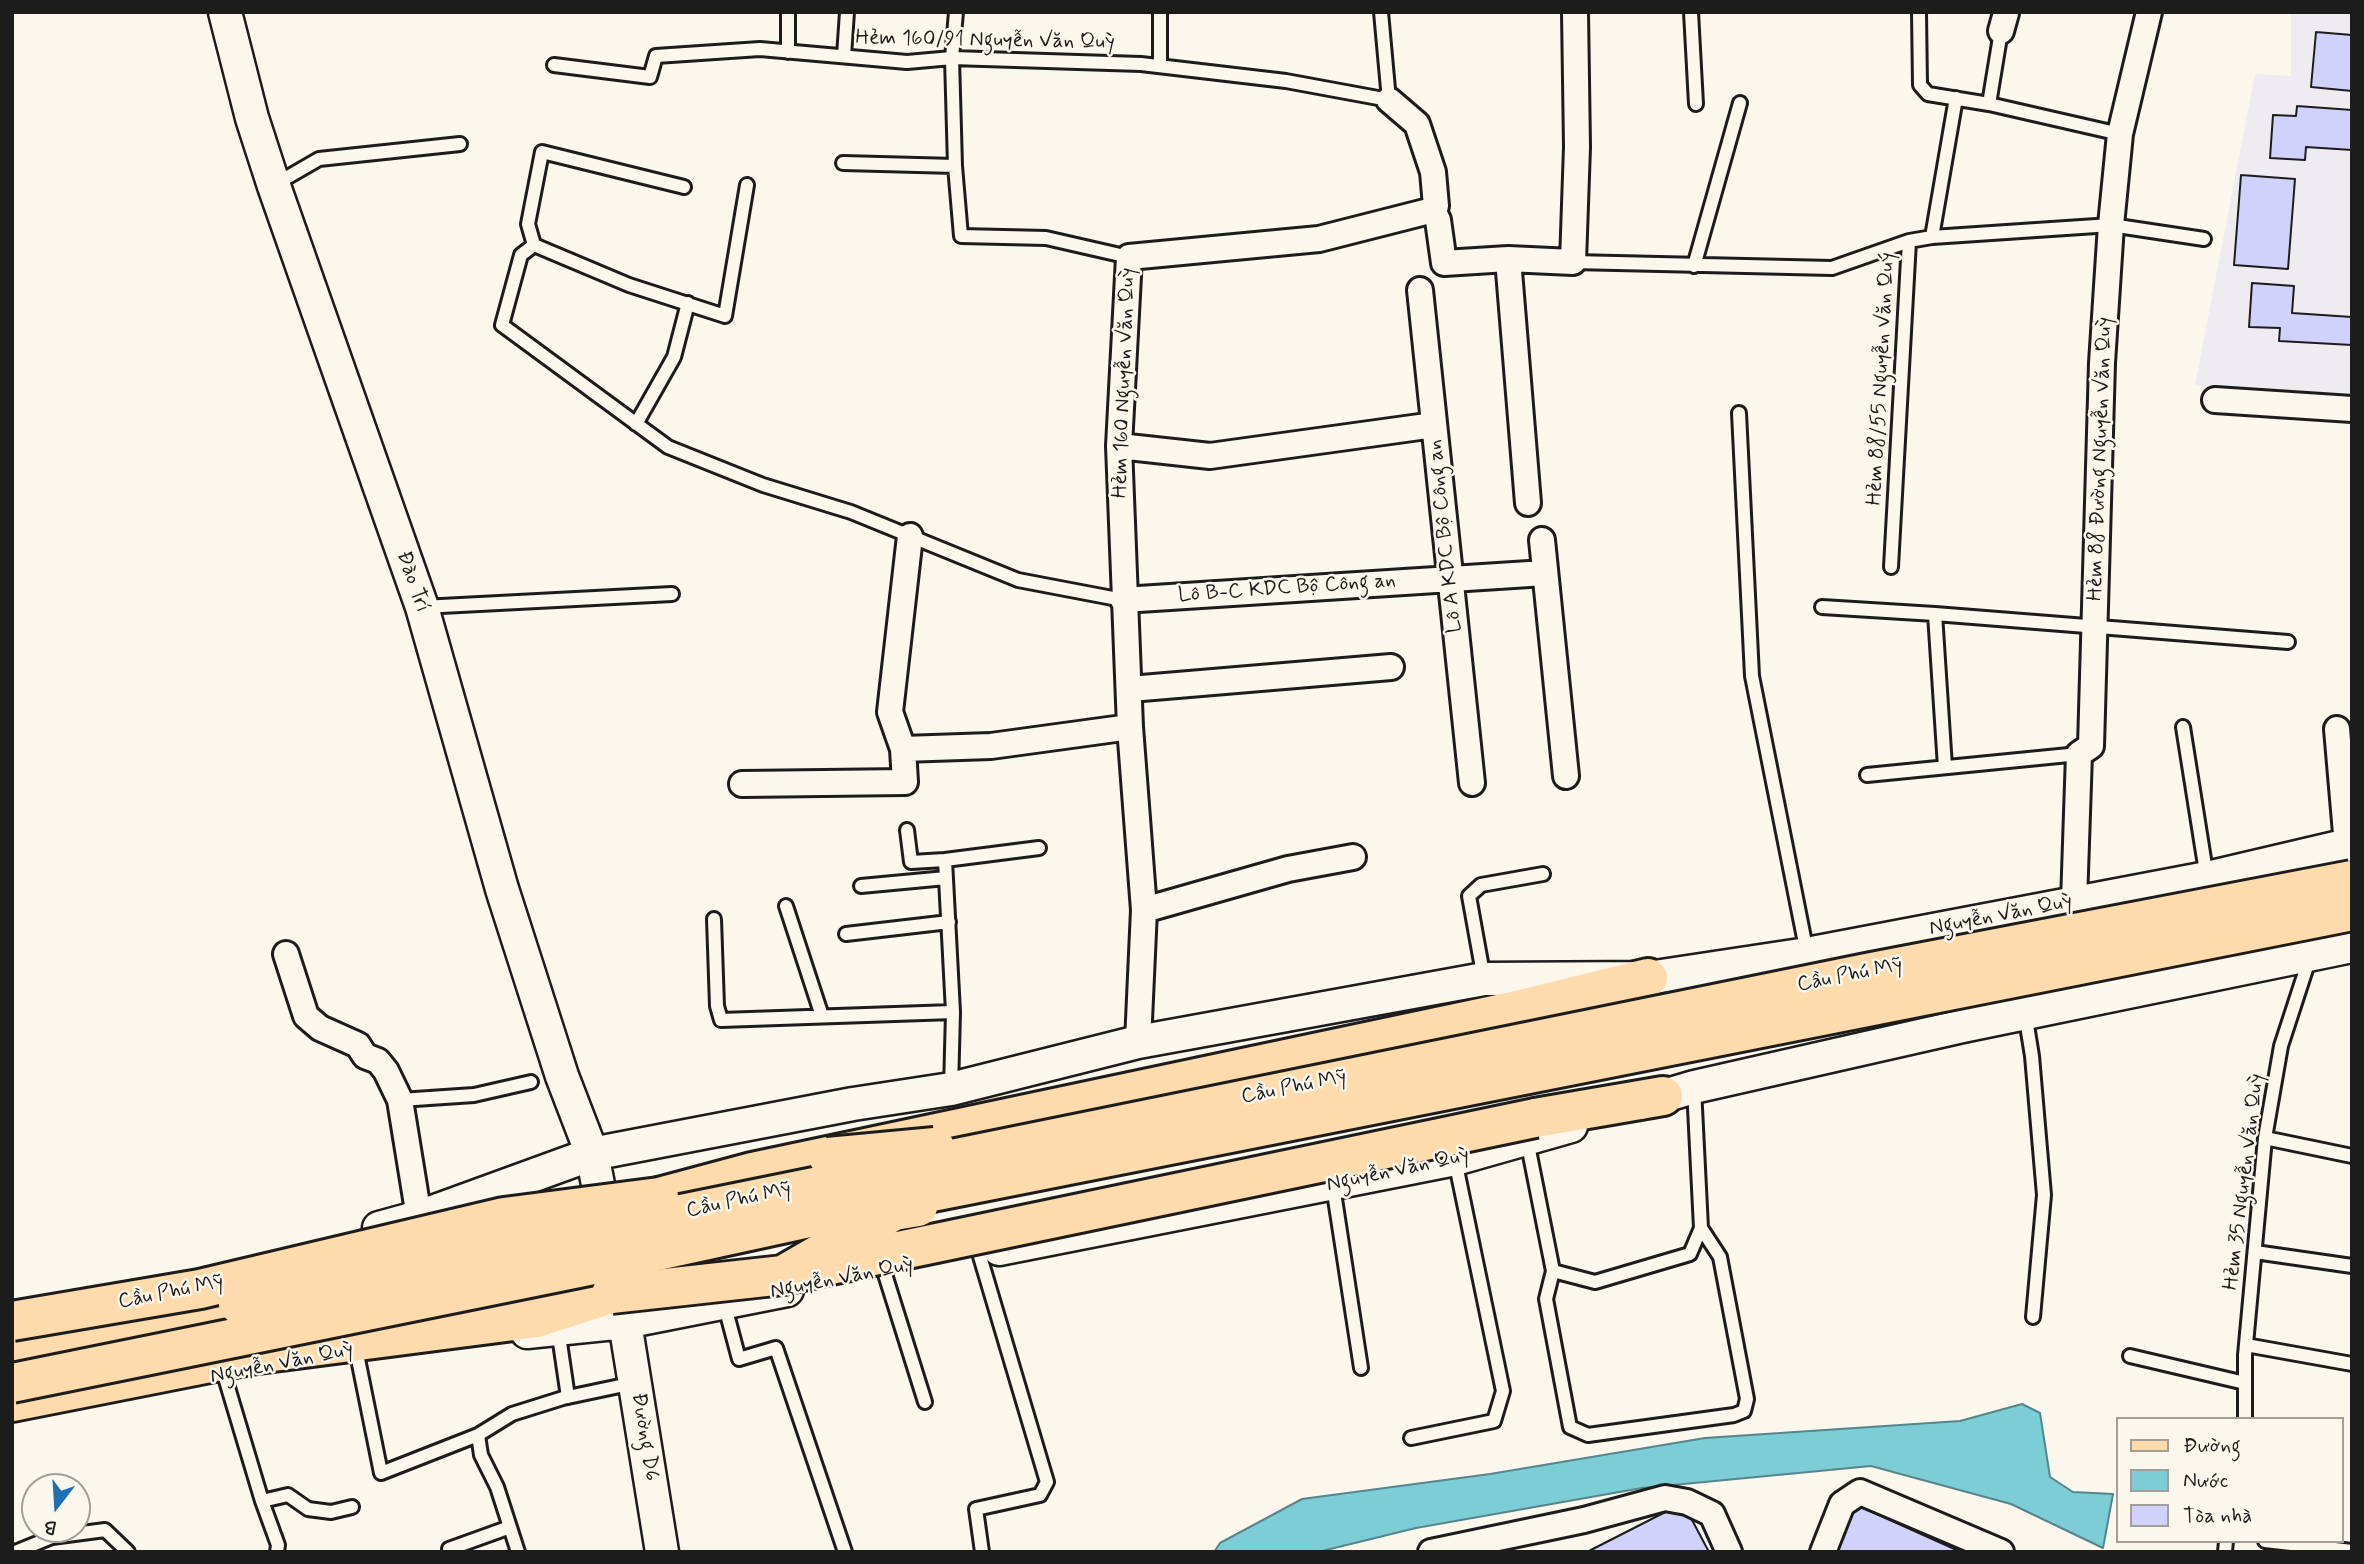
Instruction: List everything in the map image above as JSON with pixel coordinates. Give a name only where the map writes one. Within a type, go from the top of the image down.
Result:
[{"type":"main road","name":"Cầu Phú Mỹ","points":[[828,1157],[914,1151],[1109,1114],[1298,1071],[2351,859]]},
{"type":"main road","name":"Cầu Phú Mỹ","points":[[242,1319],[1871,972],[2351,859]]},
{"type":"main road","name":"Cầu Phú Mỹ","points":[[12,1347],[242,1319],[589,1266],[892,1200],[2352,911]]},
{"type":"main road","name":"Cầu Phú Mỹ","points":[[783,1275],[894,1211],[1359,1115],[2352,922]]},
{"type":"main road","name":"Nguyễn Văn Quỳ","points":[[1517,1010],[1648,978]]},
{"type":"main road","name":"Cầu Phú Mỹ","points":[[12,1383],[659,1197],[828,1157],[1517,1010]]},
{"type":"main road","name":"Nguyễn Văn Quỳ","points":[[1531,1129],[1679,1091]]},
{"type":"main road","name":"Cầu Phú Mỹ","points":[[12,1402],[250,1355],[618,1308],[1531,1129]]},
{"type":"main road","name":"Cầu Phú Mỹ","points":[[12,1321],[200,1289],[505,1217],[659,1197]]},
{"type":"main road","name":"Cầu Phú Mỹ","points":[[242,1319],[618,1308]]},
{"type":"street","name":"Đào Trí","points":[[225,12],[252,118],[422,607],[502,889],[562,1076],[592,1154],[618,1308]]},
{"type":"street","points":[[1389,100],[1417,124],[1433,172],[1436,206],[1433,211],[1438,220],[1444,263],[1508,259],[1573,262],[1577,147],[1575,12]]},
{"type":"street","name":"Hẻm 88 Đường Nguyễn Văn Quỳ","points":[[2074,902],[2079,754],[2091,746],[2102,363],[2111,225],[2120,134],[2149,12]]},
{"type":"street","name":"Hẻm 160 Nguyễn Văn Quỳ","points":[[1138,1042],[1144,910],[1130,727],[1119,446],[1129,257],[1319,239],[1433,211]]},
{"type":"street","points":[[1508,259],[1528,503]]},
{"type":"street","name":"Lô A KDC Bộ Công an","points":[[1420,290],[1472,783]]},
{"type":"street","points":[[2215,400],[2352,409]]},
{"type":"street","points":[[1119,446],[1210,456],[1434,425]]},
{"type":"street","points":[[742,783],[905,782],[903,748],[890,712],[910,536]]},
{"type":"street","points":[[1542,540],[1566,776]]},
{"type":"street","name":"Lô B-C KDC Bộ Công an","points":[[1124,600],[1545,573]]},
{"type":"street","points":[[1130,689],[1391,667]]},
{"type":"street","points":[[903,748],[991,747],[1130,727]]},
{"type":"street","points":[[2337,729],[2351,859]]},
{"type":"street","points":[[1144,910],[1288,869],[1353,857]]},
{"type":"street","name":"Nguyễn Văn Quỳ","points":[[12,1308],[116,1290],[419,1217],[592,1154],[853,1104],[951,1089],[1138,1042],[1484,979],[1648,978],[1807,954],[2207,878],[2351,859]]},
{"type":"street","points":[[1941,928],[1963,1026]]},
{"type":"street","name":"Nguyễn Văn Quỳ","points":[[1679,1091],[1963,1026],[2352,946]]},
{"type":"street","points":[[286,954],[306,1016],[320,1028],[358,1045],[365,1056],[383,1065],[400,1100],[419,1217]]},
{"type":"street","name":"Nguyễn Văn Quỳ","points":[[12,1418],[356,1349],[558,1329],[618,1308],[724,1302],[1455,1159],[1531,1129]]},
{"type":"street","name":"Đường D6","points":[[618,1308],[635,1382],[663,1552]]},
{"type":"street","points":[[1823,1552],[1842,1504],[1860,1492],[2001,1552]]},
{"type":"street","points":[[1431,1552],[1584,1520],[1665,1498],[1687,1502],[1712,1514],[1728,1552]]},
{"type":"lane","points":[[788,12],[788,51]]},
{"type":"lane","points":[[844,56],[847,12]]},
{"type":"lane","points":[[956,12],[952,58],[955,166],[961,236],[1046,238],[1129,257]]},
{"type":"lane","points":[[1160,12],[1160,66]]},
{"type":"lane","points":[[1381,12],[1389,100]]},
{"type":"lane","points":[[1690,12],[1696,104]]},
{"type":"lane","points":[[1919,12],[1920,85],[1928,94],[1989,104],[2120,134]]},
{"type":"lane","points":[[1989,104],[2004,19]]},
{"type":"lane","name":"Hẻm 160/91 Nguyễn Văn Quỳ","points":[[554,65],[650,77],[656,56],[760,49],[907,62],[952,58],[1160,66],[1286,81],[1389,100]]},
{"type":"lane","points":[[1932,237],[1956,99]]},
{"type":"lane","points":[[1694,266],[1740,103]]},
{"type":"lane","points":[[274,186],[319,159],[460,144]]},
{"type":"lane","points":[[534,245],[528,224],[542,152],[684,187]]},
{"type":"lane","points":[[843,163],[955,166]]},
{"type":"lane","points":[[534,245],[629,285],[725,316],[747,185]]},
{"type":"lane","points":[[1909,242],[1932,237],[2111,225],[2204,239]]},
{"type":"lane","name":"Hẻm 88/55 Nguyễn Văn Quý","points":[[1573,262],[1832,268],[1909,242],[1891,566]]},
{"type":"lane","points":[[534,245],[521,254],[502,326],[668,447],[763,485],[851,512],[1018,580],[1124,600]]},
{"type":"lane","points":[[636,424],[674,357],[688,303]]},
{"type":"lane","points":[[1739,413],[1752,676],[1807,954]]},
{"type":"lane","points":[[422,607],[672,594]]},
{"type":"lane","points":[[1822,607],[2288,642]]},
{"type":"lane","points":[[1935,614],[1945,767]]},
{"type":"lane","points":[[2183,727],[2207,878]]},
{"type":"lane","points":[[1867,775],[2079,754]]},
{"type":"lane","points":[[907,830],[911,862],[1039,848]]},
{"type":"lane","points":[[945,860],[953,1012],[951,1089]]},
{"type":"lane","points":[[1484,979],[1469,896],[1481,884],[1543,874]]},
{"type":"lane","points":[[861,886],[946,878]]},
{"type":"lane","points":[[786,906],[822,1016]]},
{"type":"lane","points":[[714,919],[717,1006],[721,1020],[953,1012]]},
{"type":"lane","points":[[846,934],[949,922]]},
{"type":"lane","name":"Hẻm 35 Nguyễn Văn Quỳ","points":[[2245,1417],[2246,1345],[2265,1138],[2281,1046],[2311,954]]},
{"type":"lane","points":[[2025,1013],[2032,1056],[2044,1195],[2033,1317]]},
{"type":"lane","points":[[400,1100],[474,1095],[531,1082]]},
{"type":"lane","points":[[1531,1129],[1553,1271],[1546,1299],[1570,1427],[1588,1435],[1734,1415],[1744,1411],[1747,1399],[1720,1257],[1701,1228],[1679,1091]]},
{"type":"lane","points":[[2265,1138],[2352,1156]]},
{"type":"lane","points":[[1411,1438],[1494,1421],[1503,1391],[1455,1159]]},
{"type":"lane","points":[[1333,1185],[1361,1368]]},
{"type":"lane","points":[[1553,1271],[1595,1282],[1690,1254],[1701,1228]]},
{"type":"lane","points":[[979,1252],[1047,1482],[1040,1495],[976,1509],[982,1552]]},
{"type":"lane","points":[[2255,1252],[2352,1266]]},
{"type":"lane","points":[[884,1271],[925,1402]]},
{"type":"lane","points":[[724,1302],[739,1359],[776,1348],[845,1552]]},
{"type":"lane","points":[[558,1329],[568,1397]]},
{"type":"lane","points":[[2246,1345],[2352,1364]]},
{"type":"lane","points":[[356,1349],[382,1473],[478,1435],[512,1414],[568,1397],[635,1382]]},
{"type":"lane","points":[[2130,1356],[2245,1383]]},
{"type":"lane","points":[[224,1374],[278,1545],[277,1552]]},
{"type":"lane","points":[[478,1435],[481,1455],[497,1487],[518,1552]]},
{"type":"lane","points":[[262,1501],[288,1495],[308,1509],[331,1512],[352,1507]]},
{"type":"lane","points":[[450,1552],[449,1549],[469,1547],[510,1527]]},
{"type":"lane","points":[[15,1552],[52,1537],[105,1530],[128,1552]]},
{"type":"lane","points":[[2282,1543],[2352,1551]]},
{"type":"shaded area","points":[[2291,12],[2352,12],[2352,395],[2195,385],[2255,74],[2291,76]]},
{"type":"water","points":[[2022,1404],[2040,1413],[2050,1477],[2073,1492],[2113,1494],[2103,1548],[2011,1504],[1871,1466],[1642,1488],[1416,1528],[1318,1552],[1214,1552],[1220,1543],[1302,1499],[1490,1474],[1705,1438],[1960,1421]]},
{"type":"building","points":[[2316,32],[2352,35],[2352,91],[2311,87]]},
{"type":"building","points":[[2297,106],[2352,110],[2352,150],[2306,147],[2305,160],[2270,158],[2273,115],[2296,116]]},
{"type":"building","points":[[2241,175],[2295,179],[2288,269],[2234,265]]},
{"type":"building","points":[[2252,283],[2294,286],[2292,313],[2352,317],[2352,345],[2279,341],[2280,328],[2249,327]]},
{"type":"building","points":[[1850,1502],[1961,1552],[1828,1552]]},
{"type":"building","points":[[1683,1503],[1709,1552],[1587,1552]]}]
